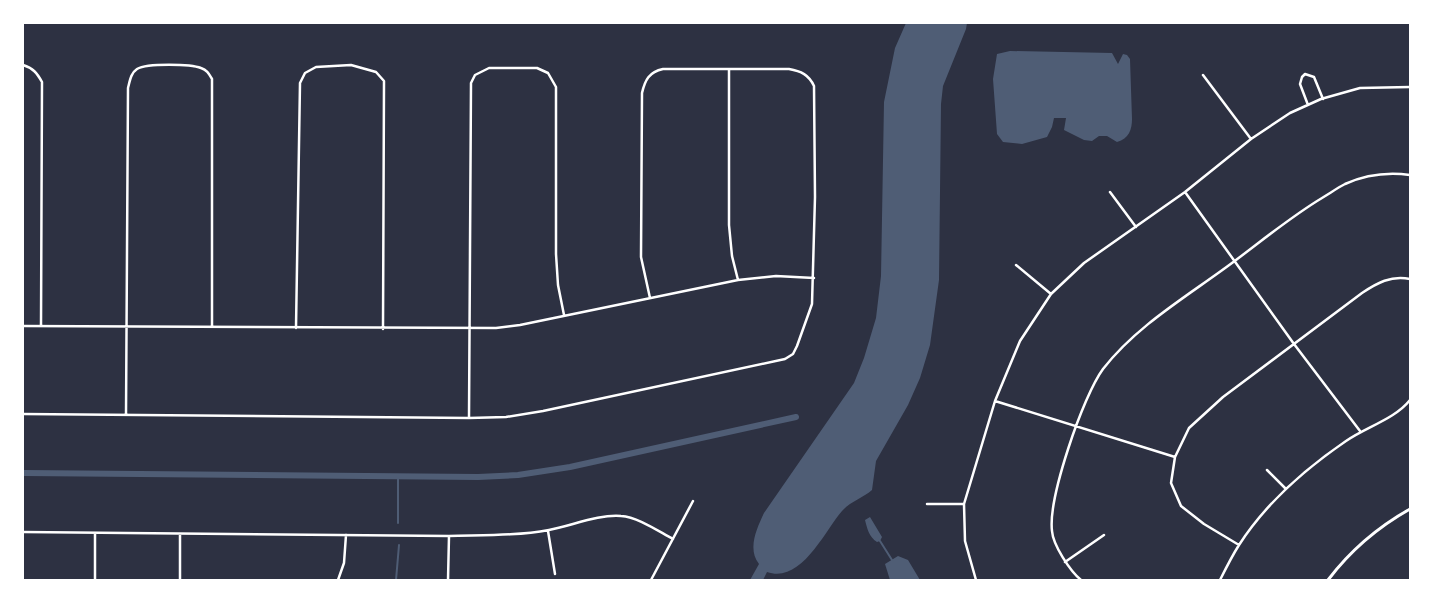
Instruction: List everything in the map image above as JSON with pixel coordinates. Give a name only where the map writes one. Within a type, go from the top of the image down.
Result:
[{"type":"street","points":[[23,65],[32,68],[42,82],[41,326]]},
{"type":"street","points":[[126,415],[128,88],[132,74],[138,68],[147,65],[193,66],[208,71],[212,79],[212,327]]},
{"type":"street","points":[[296,328],[300,84],[305,73],[316,67],[351,65],[376,72],[384,81],[383,329]]},
{"type":"street","points":[[469,418],[471,83],[475,75],[489,68],[537,68],[548,73],[556,87],[556,254],[558,285],[564,316]]},
{"type":"street","points":[[23,414],[469,418],[506,417],[543,411],[776,362],[793,354],[812,304],[814,278],[814,86],[810,78],[800,71],[789,69],[663,69],[654,71],[645,80],[642,93],[641,257],[650,298]]},
{"type":"street","points":[[729,70],[728,225],[732,256],[738,280]]},
{"type":"street","points":[[1203,74],[1251,139]]},
{"type":"street","points":[[1308,105],[1300,84],[1302,77],[1305,74],[1314,77],[1323,98]]},
{"type":"street","points":[[976,580],[964,541],[964,504],[995,401],[1020,341],[1051,294],[1084,263],[1185,192],[1251,139],[1290,113],[1323,98],[1360,88],[1410,87]]},
{"type":"street","points":[[1081,580],[1065,562],[1052,533],[1052,506],[1076,427],[1092,386],[1120,349],[1147,325],[1311,205],[1345,184],[1376,174],[1410,175]]},
{"type":"street","points":[[1110,192],[1136,227]]},
{"type":"street","points":[[1185,192],[1236,260],[1294,344],[1360,431]]},
{"type":"street","points":[[1016,265],[1051,294]]},
{"type":"street","points":[[23,326],[470,329],[520,325],[738,280],[776,276],[814,278]]},
{"type":"street","points":[[1239,545],[1204,524],[1181,506],[1171,483],[1175,457],[1189,428],[1223,397],[1380,281],[1399,276],[1410,278]]},
{"type":"street","points":[[1220,580],[1239,545],[1258,520],[1286,489],[1324,456],[1360,431],[1383,420],[1406,406],[1410,400]]},
{"type":"street","points":[[995,401],[1175,457]]},
{"type":"street","points":[[1266,470],[1286,489]]},
{"type":"street","points":[[651,580],[693,501]]},
{"type":"street","points":[[927,504],[964,504]]},
{"type":"street","points":[[1328,580],[1347,558],[1368,538],[1393,519],[1410,509]]},
{"type":"street","points":[[23,532],[96,534],[505,535],[548,530],[606,517],[620,516],[632,519],[673,539]]},
{"type":"street","points":[[548,530],[555,574]]},
{"type":"street","points":[[95,580],[96,534]]},
{"type":"street","points":[[180,534],[180,580]]},
{"type":"street","points":[[338,580],[344,563],[346,535]]},
{"type":"street","points":[[1065,562],[1104,535]]},
{"type":"street","points":[[448,580],[449,536]]},
{"type":"water","points":[[906,23],[967,23],[966,29],[943,86],[941,104],[939,280],[930,345],[920,378],[908,405],[876,461],[872,490],[842,511],[819,543],[801,564],[791,570],[779,574],[767,572],[763,580],[750,580],[759,564],[755,558],[753,545],[756,532],[764,513],[854,383],[864,358],[876,318],[881,276],[884,102],[895,48]]},
{"type":"water","points":[[1010,51],[1112,53],[1118,64],[1123,54],[1127,55],[1130,59],[1132,119],[1127,136],[1121,141],[1117,142],[1107,136],[1099,136],[1092,141],[1084,140],[1064,130],[1066,118],[1054,118],[1052,127],[1047,137],[1022,144],[1003,142],[997,134],[993,79],[997,54]]},
{"type":"water","points":[[870,517],[882,537],[880,541],[877,542],[874,540],[869,532],[865,520]]},
{"type":"water","points":[[898,556],[908,560],[920,580],[890,580],[885,564]]},
{"type":"waterway","points":[[23,473],[478,477],[518,475],[570,467],[796,417]]},
{"type":"waterway","points":[[398,476],[398,523]]},
{"type":"waterway","points":[[880,541],[892,560]]},
{"type":"waterway","points":[[396,580],[399,545]]}]
